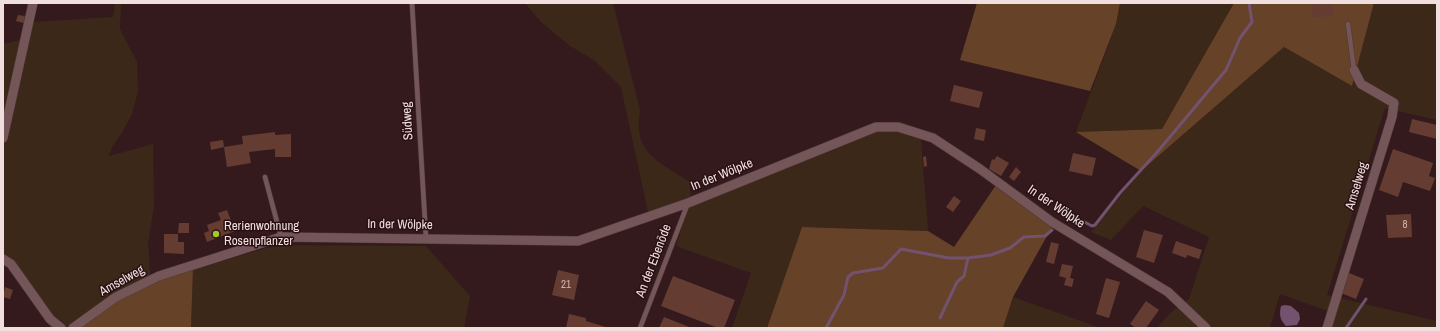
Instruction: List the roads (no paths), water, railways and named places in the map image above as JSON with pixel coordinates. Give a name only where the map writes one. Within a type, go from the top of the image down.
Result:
[{"type":"street","points":[[3,138],[33,3]]},
{"type":"street","name":"Amselweg","points":[[1327,328],[1392,117],[1394,103],[1361,84],[1354,70]]},
{"type":"street","name":"In der Wölpke","points":[[188,266],[281,236],[578,241],[688,203],[876,127],[898,127],[933,138],[974,165],[1052,222],[1168,292],[1206,328]]},
{"type":"street","points":[[3,259],[11,264],[50,319],[61,328]]},
{"type":"street","name":"Amselweg","points":[[73,328],[116,297],[159,276],[188,266]]},
{"type":"lane","name":"Südweg","points":[[412,3],[426,238]]},
{"type":"lane","points":[[1348,24],[1354,70]]},
{"type":"lane","points":[[265,177],[281,236]]},
{"type":"lane","name":"An der Ebenöde","points":[[640,328],[688,203]]},
{"type":"waterway","points":[[1064,211],[1092,226],[1095,225],[1120,193],[1159,150],[1226,70],[1240,38],[1252,22],[1249,3]]},
{"type":"waterway","points":[[826,328],[844,295],[848,277],[853,273],[883,268],[901,249],[949,258],[968,258],[991,255],[1010,248],[1024,237],[1045,236],[1052,230]]},
{"type":"waterway","points":[[940,318],[957,282],[964,276],[968,258]]},
{"type":"waterway","points":[[1346,328],[1366,299]]},
{"type":"place","name":"Rerienwohnung Rosenpflanzer","points":[[216,234]]}]
